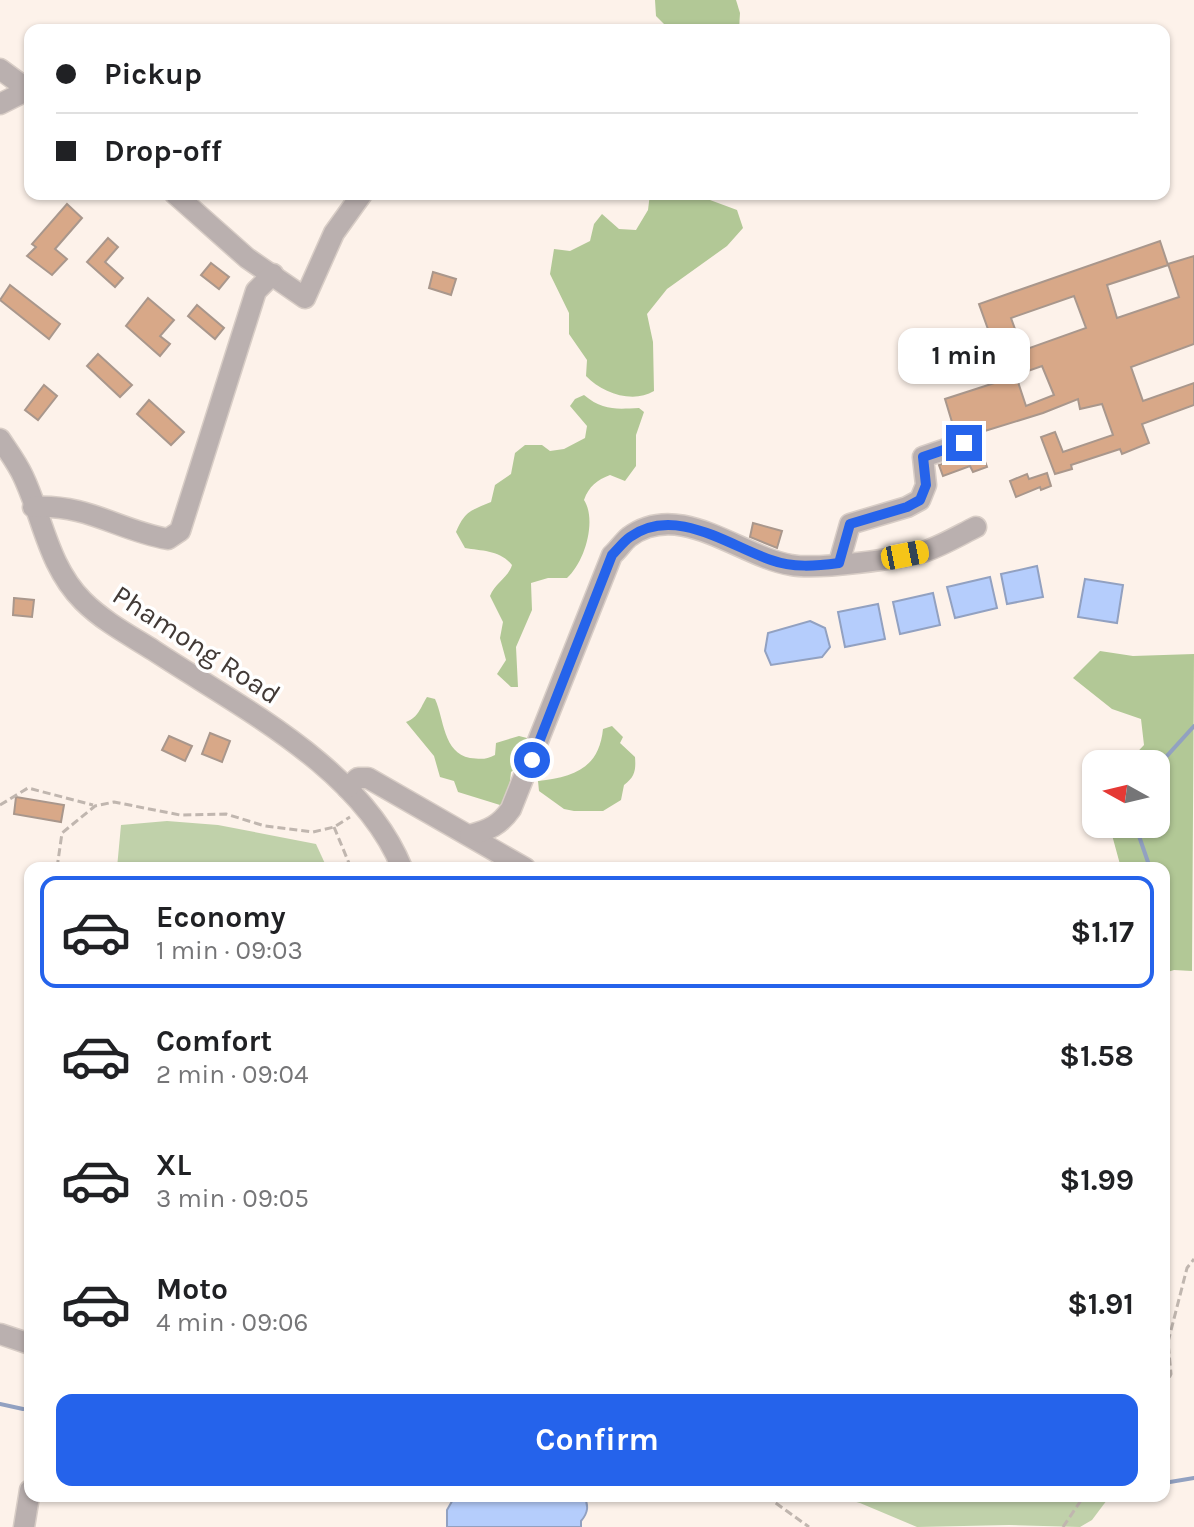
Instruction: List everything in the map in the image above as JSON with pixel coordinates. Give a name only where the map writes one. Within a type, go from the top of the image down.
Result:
[{"type":"street","points":[[0,69],[24,86]]},
{"type":"street","points":[[0,104],[24,92]]},
{"type":"street","points":[[182,200],[247,258],[305,298],[334,233],[358,200]]},
{"type":"street","points":[[33,507],[55,506],[85,511],[168,539],[180,531],[256,291],[273,274]]},
{"type":"street","name":"Phamong Road","points":[[0,439],[23,476],[58,568],[86,604],[303,750],[347,788],[381,831],[399,862]]},
{"type":"street","points":[[839,563],[850,524],[907,507],[920,500],[926,485],[923,457],[964,443]]},
{"type":"street","points":[[470,835],[487,831],[502,822],[511,809],[612,555],[629,537],[671,523],[794,566],[884,559],[927,550],[976,527]]},
{"type":"street","points":[[347,788],[358,778],[368,778],[515,862]]},
{"type":"street","points":[[0,1334],[24,1342]]},
{"type":"street","points":[[24,1527],[28,1502]]},
{"type":"path","points":[[0,805],[28,788],[95,806],[114,802],[180,815],[226,814],[265,826],[313,832],[334,827],[364,808]]},
{"type":"path","points":[[58,862],[62,833],[95,806]]},
{"type":"path","points":[[334,827],[349,862]]},
{"type":"path","points":[[1170,1334],[1187,1268],[1194,1259]]},
{"type":"path","points":[[774,1502],[809,1527]]},
{"type":"path","points":[[1063,1527],[1080,1502]]},
{"type":"green space","points":[[655,0],[736,0],[740,13],[739,24],[664,24],[656,16]]},
{"type":"green space","points":[[649,200],[710,200],[737,210],[743,228],[727,246],[667,289],[647,314],[653,342],[654,391],[637,397],[618,395],[586,376],[587,360],[569,334],[569,313],[550,274],[554,249],[570,251],[590,241],[594,224],[602,214],[619,229],[636,230],[648,210]]},
{"type":"green space","points":[[584,395],[604,406],[639,408],[644,412],[636,435],[636,466],[625,481],[610,475],[597,481],[588,491],[584,500],[589,518],[587,540],[579,562],[567,578],[548,578],[531,583],[532,610],[516,647],[518,687],[511,687],[497,674],[506,660],[500,638],[503,622],[490,596],[512,565],[496,554],[465,548],[456,532],[469,512],[491,502],[495,485],[511,474],[515,453],[525,445],[542,445],[550,451],[564,449],[585,438],[587,426],[570,406],[575,399]]},
{"type":"green space","points":[[1100,651],[1133,656],[1194,654],[1192,971],[1170,971],[1170,862],[1119,862],[1113,838],[1170,838],[1170,750],[1139,750],[1144,745],[1141,719],[1112,709],[1073,678]]},
{"type":"green space","points":[[427,697],[435,699],[449,742],[461,755],[486,758],[495,755],[496,743],[519,736],[531,739],[522,763],[511,772],[508,799],[500,805],[458,792],[454,781],[440,777],[434,756],[406,722],[417,715]]},
{"type":"green space","points":[[612,726],[623,737],[620,743],[635,757],[634,773],[624,785],[621,800],[603,811],[574,811],[564,809],[539,791],[538,781],[573,773],[590,762],[603,729]]},
{"type":"green space","points":[[167,821],[218,825],[316,844],[324,862],[118,862],[121,825]]},
{"type":"green space","points":[[856,1502],[1106,1502],[1092,1520],[1080,1527],[917,1527]]},
{"type":"water","points":[[1037,566],[1043,597],[1007,604],[1001,574]]},
{"type":"water","points":[[990,577],[997,608],[955,618],[947,587]]},
{"type":"water","points":[[1085,579],[1123,585],[1117,623],[1078,617]]},
{"type":"water","points":[[933,593],[940,625],[900,634],[893,602]]},
{"type":"water","points":[[878,604],[885,639],[845,647],[838,612]]},
{"type":"water","points":[[810,621],[825,628],[830,647],[822,657],[771,665],[765,651],[768,633]]},
{"type":"water","points":[[452,1502],[587,1503],[581,1527],[447,1527],[447,1510]]},
{"type":"building","points":[[67,204],[82,218],[55,249],[67,259],[52,275],[27,256],[36,247],[32,244]]},
{"type":"building","points":[[108,238],[118,247],[105,262],[123,278],[115,287],[87,262]]},
{"type":"building","points":[[1160,241],[1168,265],[1107,285],[1117,318],[1179,297],[1168,264],[1194,256],[1194,344],[1131,367],[1143,401],[1194,383],[1194,405],[1142,424],[1149,443],[1122,454],[1120,449],[1071,465],[1072,469],[1055,474],[1041,437],[1055,432],[1063,452],[1113,435],[1102,404],[1080,409],[1078,399],[975,434],[987,467],[973,472],[970,466],[943,476],[939,465],[969,455],[977,445],[972,433],[966,430],[955,432],[945,399],[1016,376],[1026,406],[1054,395],[1042,366],[1028,371],[1021,351],[1086,328],[1074,296],[1011,318],[1022,348],[998,357],[979,304]]},
{"type":"building","points":[[211,263],[229,277],[219,289],[201,275]]},
{"type":"building","points":[[433,272],[456,279],[451,295],[429,288]]},
{"type":"building","points":[[10,285],[60,324],[49,339],[0,300]]},
{"type":"building","points":[[148,298],[174,320],[160,336],[170,344],[160,356],[126,326]]},
{"type":"building","points":[[197,305],[224,328],[215,339],[188,316]]},
{"type":"building","points":[[98,354],[132,385],[120,397],[87,366]]},
{"type":"building","points":[[44,385],[57,396],[38,420],[25,410]]},
{"type":"building","points":[[149,400],[184,432],[171,445],[137,414]]},
{"type":"building","points":[[1047,473],[1051,486],[1016,497],[1010,481],[1027,474],[1029,479]]},
{"type":"building","points":[[753,523],[782,531],[777,548],[750,537]]},
{"type":"building","points":[[14,598],[34,600],[32,617],[13,615]]},
{"type":"building","points":[[210,733],[230,741],[222,762],[202,754]]},
{"type":"building","points":[[169,736],[192,746],[185,761],[162,750]]},
{"type":"building","points":[[16,797],[64,805],[61,822],[14,814]]},
{"type":"waterway","points":[[1170,753],[1194,726]]},
{"type":"waterway","points":[[1140,838],[1148,862]]},
{"type":"waterway","points":[[0,1404],[23,1409]]},
{"type":"waterway","points":[[1170,1482],[1194,1478]]},
{"type":"route","points":[[532,760],[612,555],[629,537],[671,523],[723,539],[772,561],[794,566],[839,563],[850,524],[907,507],[920,500],[926,485],[923,457],[964,443]]}]
